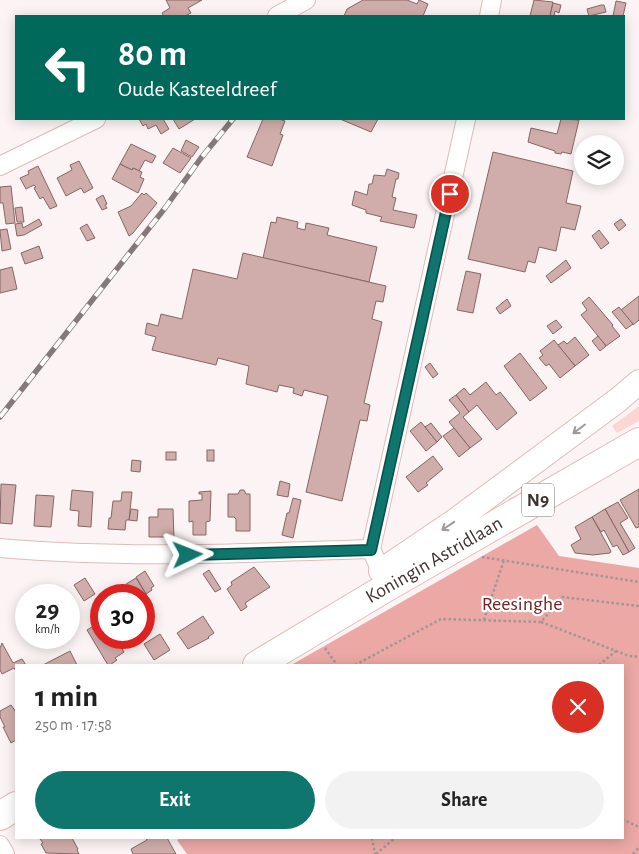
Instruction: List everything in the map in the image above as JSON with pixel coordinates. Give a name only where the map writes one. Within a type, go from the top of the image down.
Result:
[{"type":"main road","name":"Koningin Astridlaan","points":[[258,664],[384,579],[454,521],[618,400],[639,382]]},
{"type":"main road","name":"Koningin Astridlaan","points":[[384,579],[448,551],[639,442]]},
{"type":"main road","points":[[0,816],[15,807]]},
{"type":"street","points":[[279,15],[306,0]]},
{"type":"street","points":[[489,15],[492,0]]},
{"type":"street","points":[[0,166],[94,120]]},
{"type":"street","points":[[384,579],[371,550],[466,120]]},
{"type":"street","points":[[0,548],[170,556],[371,550]]},
{"type":"street","points":[[0,845],[5,854]]},
{"type":"path","points":[[448,551],[639,582]]},
{"type":"path","points":[[484,620],[504,560]]},
{"type":"path","points":[[541,622],[562,597],[639,606]]},
{"type":"path","points":[[356,664],[441,619],[541,622],[629,656],[639,657]]},
{"type":"path","points":[[600,664],[616,650]]},
{"type":"path","points":[[624,820],[639,827]]},
{"type":"path","points":[[372,839],[375,854],[394,839]]},
{"type":"path","points":[[633,854],[639,847]]},
{"type":"shaded area","points":[[639,406],[639,421],[617,433],[612,426]]},
{"type":"green space","name":"Reesinghe","points":[[537,525],[559,556],[639,568],[639,854],[187,854],[177,840],[624,839],[624,664],[293,664]]},
{"type":"building","points":[[166,0],[202,0],[188,8],[191,13],[187,15],[163,15],[162,13],[170,8]]},
{"type":"building","points":[[363,0],[407,0],[417,4],[419,0],[428,4],[423,15],[344,15],[347,9]]},
{"type":"building","points":[[534,0],[553,2],[550,15],[530,15]]},
{"type":"building","points":[[616,1],[626,3],[623,15],[613,15]]},
{"type":"building","points":[[553,3],[561,5],[559,13],[555,11],[554,15],[550,15]]},
{"type":"building","points":[[604,5],[606,12],[589,15],[587,9]]},
{"type":"building","points":[[140,120],[164,120],[169,129],[161,134],[156,125],[148,129],[146,124],[143,126]]},
{"type":"building","points":[[174,120],[193,120],[179,129]]},
{"type":"building","points":[[263,120],[285,121],[280,134],[283,135],[272,166],[247,157]]},
{"type":"building","points":[[342,120],[377,120],[371,132]]},
{"type":"building","points":[[561,120],[579,120],[571,154],[555,153],[555,151],[528,142],[531,128],[557,134]]},
{"type":"building","points":[[186,140],[199,147],[192,157],[181,151]]},
{"type":"building","points":[[131,144],[156,156],[152,163],[145,160],[139,171],[120,164]]},
{"type":"building","points":[[173,148],[191,158],[180,173],[163,163]]},
{"type":"building","points":[[493,152],[573,171],[566,203],[581,206],[575,230],[561,227],[556,251],[539,247],[535,263],[528,261],[525,272],[468,259]]},
{"type":"building","points":[[79,161],[93,188],[84,193],[81,188],[66,196],[57,178],[72,170],[70,165]]},
{"type":"building","points":[[120,164],[132,170],[133,168],[142,172],[140,177],[144,179],[138,193],[112,179]]},
{"type":"building","points":[[38,166],[57,206],[50,209],[43,197],[40,199],[34,188],[36,187],[34,185],[26,189],[20,178],[29,174],[28,171]]},
{"type":"building","points":[[387,169],[399,173],[392,197],[396,198],[393,210],[417,215],[414,228],[380,221],[382,217],[366,213],[366,210],[352,205],[355,191],[367,195],[369,184],[372,184],[374,175],[385,176]]},
{"type":"building","points":[[11,186],[15,223],[6,224],[3,203],[0,203],[0,187]]},
{"type":"building","points":[[142,193],[144,195],[146,193],[157,203],[129,236],[118,212],[131,206]]},
{"type":"building","points":[[103,195],[107,208],[102,210],[96,199]]},
{"type":"building","points":[[22,207],[24,222],[17,222],[15,208]]},
{"type":"building","points":[[277,217],[298,222],[297,228],[305,230],[306,223],[329,228],[327,235],[377,247],[369,282],[263,258],[271,222],[276,223]]},
{"type":"building","points":[[39,219],[42,225],[24,235],[17,236],[15,224],[22,223],[23,228]]},
{"type":"building","points":[[621,219],[626,225],[619,231],[614,224]]},
{"type":"building","points":[[87,224],[95,238],[87,241],[80,228]]},
{"type":"building","points":[[7,229],[11,249],[2,251],[0,230]]},
{"type":"building","points":[[599,230],[609,243],[601,249],[592,236]]},
{"type":"building","points":[[39,246],[43,258],[25,264],[21,253]]},
{"type":"building","points":[[243,253],[386,286],[383,302],[376,301],[372,319],[382,322],[364,403],[370,405],[367,421],[360,420],[342,501],[306,492],[328,396],[304,390],[302,396],[293,393],[294,388],[279,385],[277,392],[246,384],[249,366],[218,358],[216,365],[152,350],[156,337],[145,334],[147,323],[158,326],[161,314],[182,319],[193,269],[237,279]]},
{"type":"building","points":[[566,260],[571,268],[551,283],[546,276]]},
{"type":"building","points":[[12,267],[17,289],[0,293],[0,270]]},
{"type":"building","points":[[466,271],[481,274],[473,313],[457,310]]},
{"type":"building","points":[[639,296],[639,320],[633,325],[621,310]]},
{"type":"building","points":[[589,297],[620,336],[606,346],[581,315],[587,310],[582,303]]},
{"type":"building","points":[[507,299],[511,306],[500,314],[496,308]]},
{"type":"building","points":[[619,307],[633,324],[626,329],[612,312]]},
{"type":"building","points":[[556,320],[562,327],[553,334],[547,326]]},
{"type":"building","points":[[598,336],[606,346],[600,351],[592,341]]},
{"type":"building","points":[[575,337],[589,355],[575,366],[558,345],[564,341],[567,344]]},
{"type":"building","points":[[554,340],[575,366],[560,378],[549,364],[546,366],[539,358],[543,355],[540,351]]},
{"type":"building","points":[[520,353],[547,388],[530,401],[504,366]]},
{"type":"building","points":[[430,363],[438,374],[433,378],[425,367]]},
{"type":"building","points":[[486,382],[496,395],[500,392],[517,413],[497,430],[477,405],[469,412],[456,395],[464,388],[470,395]]},
{"type":"building","points":[[456,395],[469,412],[463,417],[482,439],[470,448],[449,422],[460,413],[449,400]]},
{"type":"building","points":[[421,422],[437,442],[426,451],[410,431]]},
{"type":"building","points":[[431,423],[442,437],[437,442],[425,427]]},
{"type":"building","points":[[454,428],[470,448],[459,457],[443,436]]},
{"type":"building","points":[[207,450],[214,450],[214,461],[207,461]]},
{"type":"building","points":[[166,452],[176,452],[176,460],[166,460]]},
{"type":"building","points":[[433,456],[443,469],[426,483],[428,485],[418,492],[406,477]]},
{"type":"building","points":[[132,460],[141,461],[140,472],[131,471]]},
{"type":"building","points":[[280,481],[290,484],[288,497],[277,495]]},
{"type":"building","points":[[1,484],[16,485],[12,524],[0,523]]},
{"type":"building","points":[[639,489],[639,527],[636,528],[620,500]]},
{"type":"building","points":[[72,490],[93,492],[91,527],[78,526],[79,511],[70,510]]},
{"type":"building","points":[[240,490],[250,494],[250,531],[236,531],[236,519],[228,517],[228,494],[238,494]]},
{"type":"building","points":[[211,491],[210,521],[206,522],[206,535],[193,535],[193,521],[189,522],[189,501],[202,500],[202,494],[199,494],[199,492]]},
{"type":"building","points":[[122,492],[132,492],[129,520],[126,520],[125,530],[108,529],[113,501],[121,501]]},
{"type":"building","points":[[36,495],[54,496],[51,527],[34,526]]},
{"type":"building","points":[[293,498],[301,500],[293,538],[282,535]]},
{"type":"building","points":[[618,502],[628,518],[620,523],[635,548],[629,552],[605,509]]},
{"type":"building","points":[[131,509],[138,510],[137,521],[129,520]]},
{"type":"building","points":[[158,509],[173,509],[174,539],[149,537],[149,517],[158,517]]},
{"type":"building","points":[[605,509],[629,552],[623,555],[617,545],[613,547],[604,530],[601,532],[592,517]]},
{"type":"building","points":[[592,517],[611,551],[610,553],[593,555],[575,553],[571,545],[581,539],[575,527]]},
{"type":"building","points":[[254,567],[270,587],[245,603],[247,607],[241,611],[227,589],[232,585],[231,582]]},
{"type":"building","points":[[209,570],[221,589],[215,592],[203,574]]},
{"type":"building","points":[[145,571],[153,584],[140,584],[136,577]]},
{"type":"building","points":[[85,578],[90,586],[90,597],[84,601],[80,595],[80,584],[76,584]]},
{"type":"building","points":[[136,578],[140,584],[126,584]]},
{"type":"building","points":[[203,616],[214,633],[209,638],[188,649],[177,633]]},
{"type":"building","points":[[160,634],[170,650],[154,660],[147,649],[155,649],[155,637]]},
{"type":"building","points":[[2,643],[13,663],[22,659],[25,664],[15,664],[15,670],[14,668],[2,674],[0,670],[0,648]]},
{"type":"building","points":[[98,649],[122,649],[124,652],[115,658],[117,660],[111,664],[107,664]]},
{"type":"building","points":[[70,651],[76,664],[45,664]]},
{"type":"building","points":[[11,705],[15,711],[15,741],[11,743],[3,727],[5,727],[0,717],[0,711]]},
{"type":"building","points":[[40,839],[73,839],[79,854],[46,853],[41,844],[43,843]]},
{"type":"building","points":[[168,839],[176,854],[133,854],[131,849],[147,840]]},
{"type":"railway","points":[[0,417],[232,120]]},
{"type":"route","points":[[188,555],[371,550],[450,194]]}]
